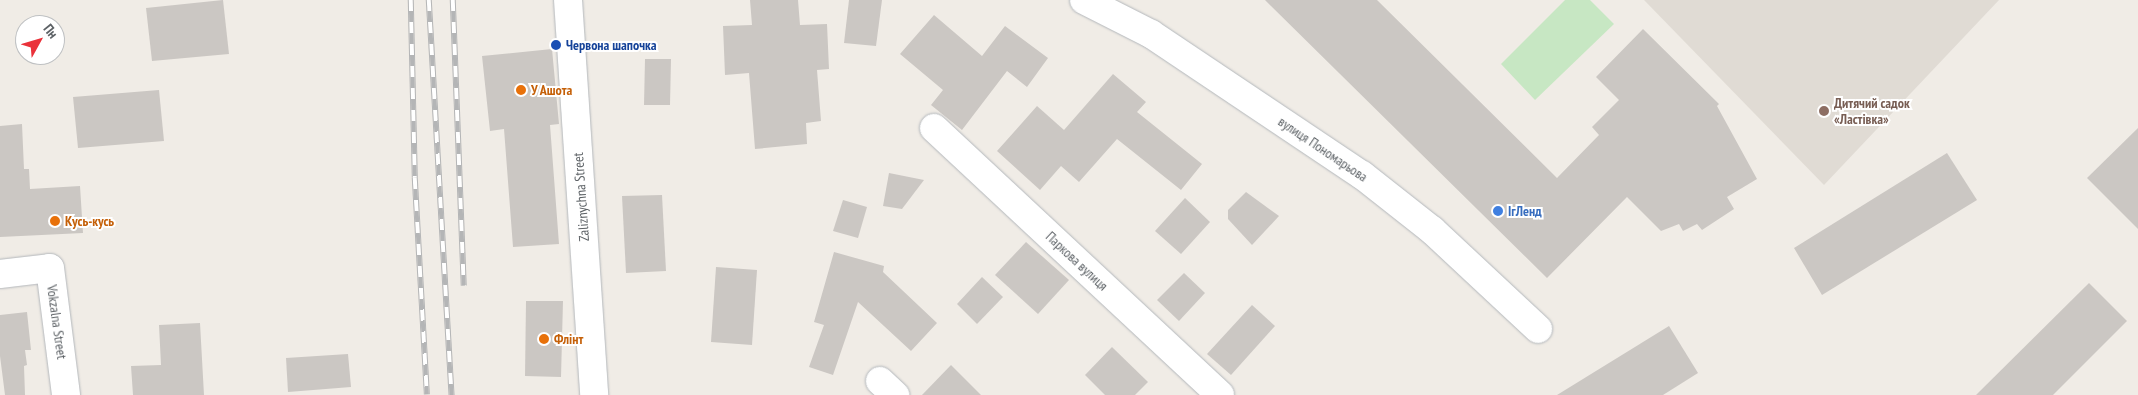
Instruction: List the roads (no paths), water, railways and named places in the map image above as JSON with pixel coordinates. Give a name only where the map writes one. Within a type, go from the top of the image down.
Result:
[{"type":"street","name":"Zaliznychna Street","points":[[568,0],[594,395]]},
{"type":"street","name":"вулиця Пономарьова","points":[[1084,0],[1152,34],[1362,175],[1432,230],[1538,329]]},
{"type":"street","name":"Паркова вулиця","points":[[934,128],[1220,395]]},
{"type":"street","name":"Vokzalna Street","points":[[0,274],[50,268],[66,395]]},
{"type":"railway","points":[[411,0],[415,178],[427,395]]},
{"type":"railway","points":[[429,0],[452,395]]},
{"type":"railway","points":[[453,0],[464,286]]},
{"type":"place","name":"Червона шапочка","points":[[556,45]]},
{"type":"place","name":"У Ашота","points":[[521,90]]},
{"type":"place","name":"Дитячий садок «Ластівка»","points":[[1824,111]]},
{"type":"place","name":"ІгЛенд","points":[[1498,211]]},
{"type":"place","name":"Кусь-кусь","points":[[55,221]]},
{"type":"place","name":"Флінт","points":[[544,339]]}]
